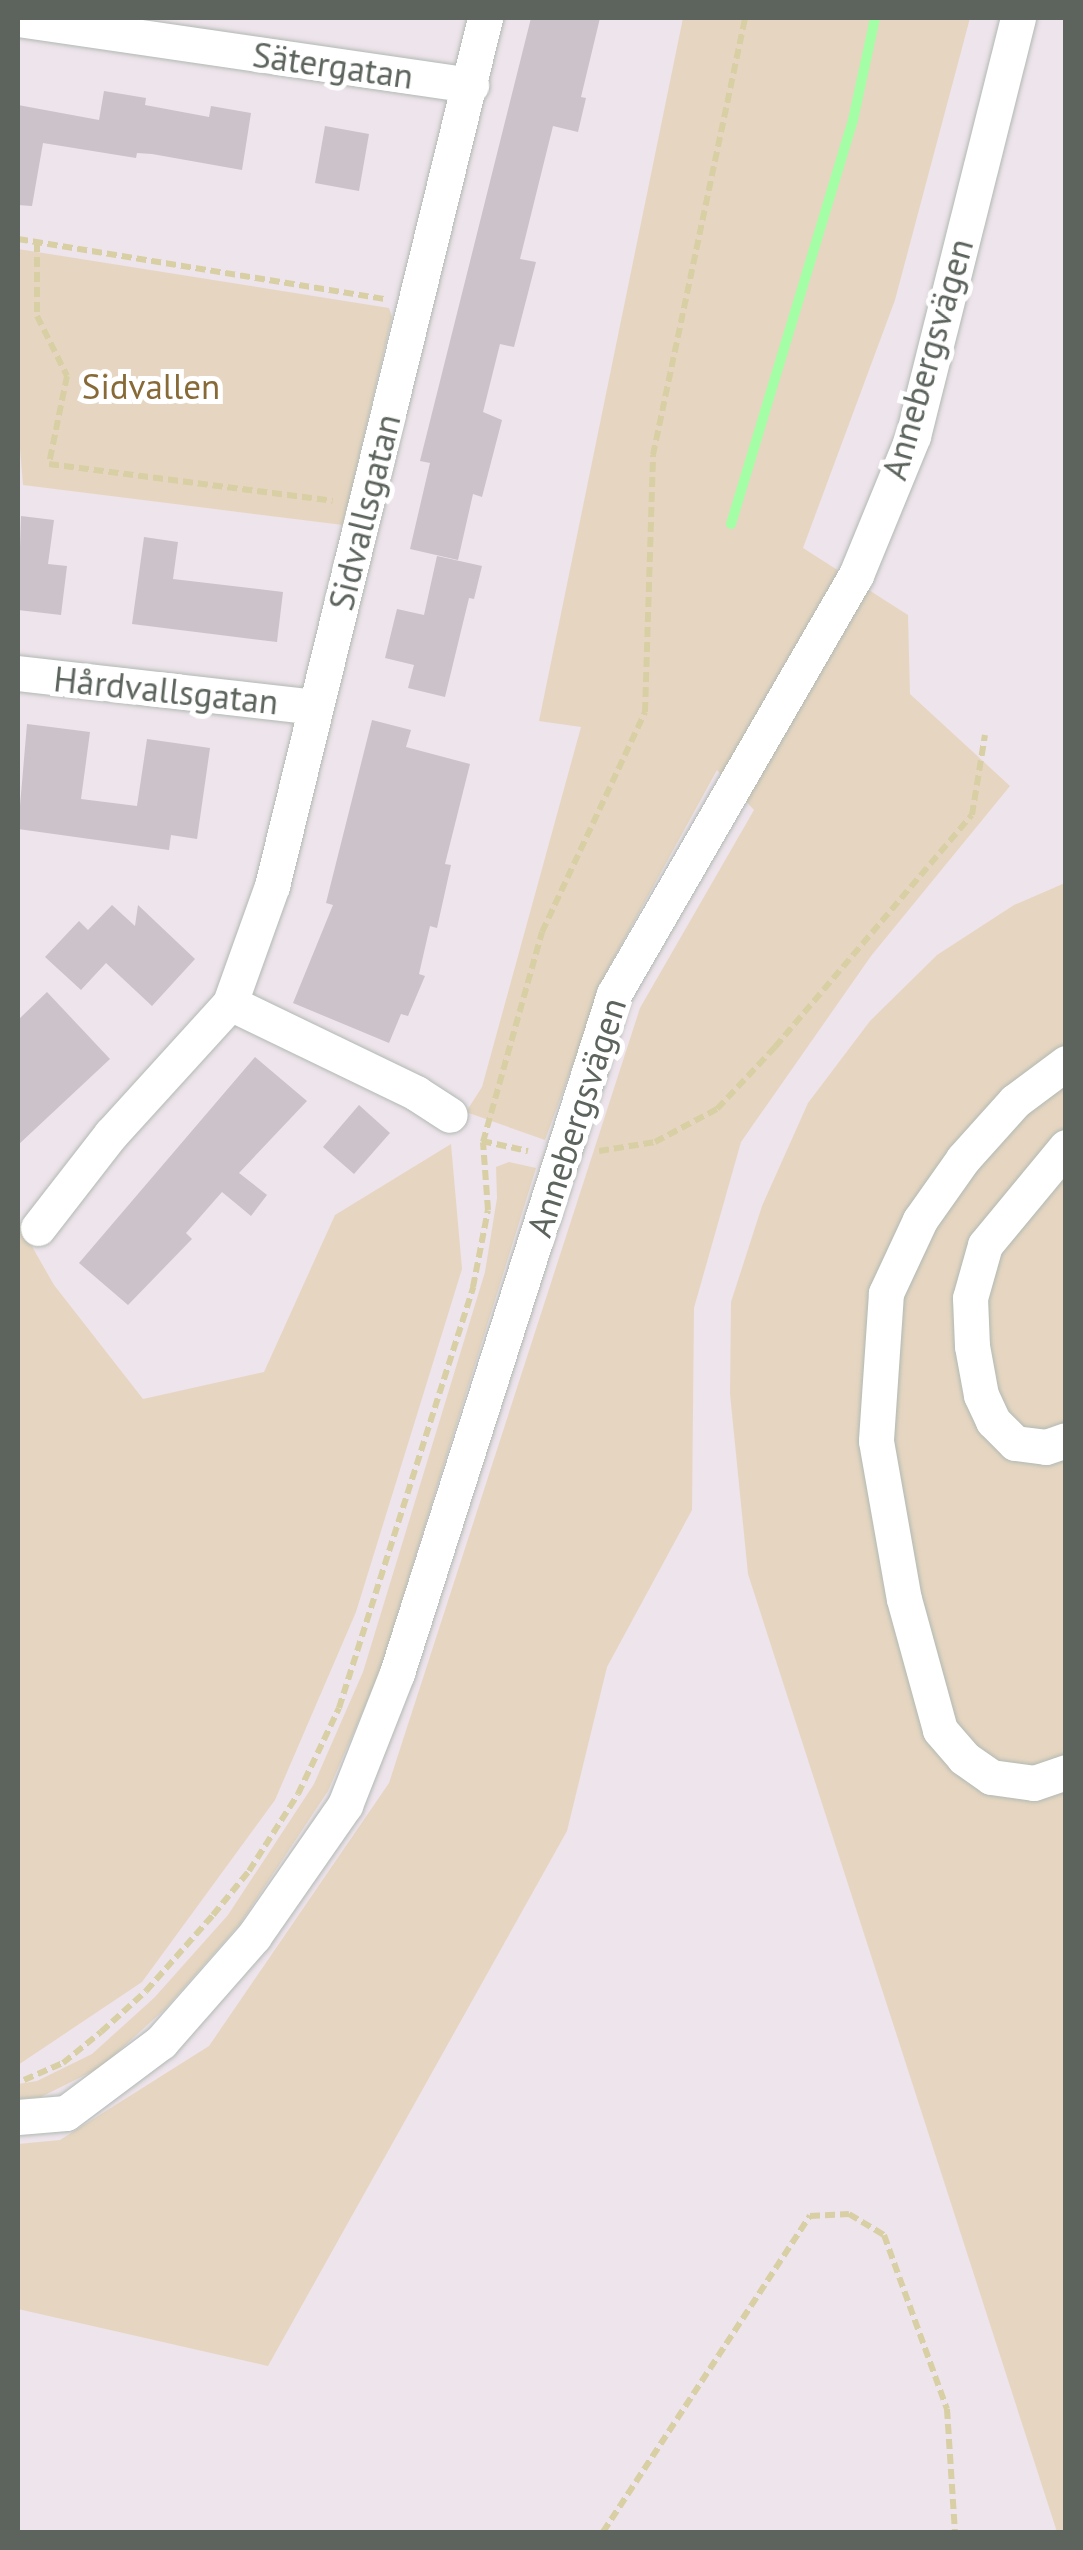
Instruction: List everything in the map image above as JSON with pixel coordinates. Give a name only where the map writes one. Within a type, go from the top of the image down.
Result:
[{"type":"street","name":"Sidvallsgatan","points":[[38,1228],[111,1134],[230,1004],[272,886],[485,18]]},
{"type":"street","name":"Annebergsvägen","points":[[18,2117],[66,2113],[161,2042],[254,1936],[345,1804],[397,1673],[614,994],[856,575],[906,453],[1018,18]]},
{"type":"street","name":"Sätergatan","points":[[18,19],[470,85]]},
{"type":"street","name":"Hårdvallsgatan","points":[[18,673],[315,707]]},
{"type":"street","points":[[230,1004],[416,1092],[450,1114]]},
{"type":"street","points":[[1066,1063],[1015,1102],[962,1160],[920,1220],[886,1293],[876,1440],[904,1599],[940,1730],[964,1758],[991,1777],[1034,1783],[1066,1772]]},
{"type":"street","points":[[1066,1146],[985,1245],[970,1298],[972,1346],[981,1395],[994,1422],[1016,1442],[1046,1447],[1066,1440]]},
{"type":"path","points":[[18,2080],[63,2063],[146,1991],[249,1871],[298,1794],[339,1708],[468,1303],[488,1210],[483,1142],[542,932],[644,712],[653,455],[745,18]]},
{"type":"path","points":[[18,238],[415,306]]},
{"type":"path","points":[[38,242],[37,316],[67,376],[49,464],[365,506]]},
{"type":"path","points":[[450,1114],[483,1142],[560,1158],[654,1142],[718,1109],[972,815],[985,736]]},
{"type":"path","points":[[602,2532],[810,2216],[849,2214],[884,2235],[947,2409],[955,2532]]},
{"type":"green space","points":[[683,18],[970,18],[895,300],[803,548],[908,615],[910,694],[1010,786],[871,956],[741,1142],[694,1308],[692,1510],[607,1667],[567,1831],[268,2366],[18,2309],[18,2144],[60,2140],[209,2046],[389,1783],[640,1008],[754,810],[717,770],[608,969],[545,1140],[466,1112],[482,1087],[581,727],[539,721]]},
{"type":"green space","name":"Sidvallen","points":[[18,249],[389,308],[392,317],[343,525],[23,485],[18,424]]},
{"type":"green space","points":[[1065,883],[1065,2532],[1057,2532],[748,1574],[730,1394],[731,1302],[762,1206],[808,1103],[870,1021],[937,955],[1014,905]]},
{"type":"green space","points":[[451,1144],[462,1269],[356,1612],[275,1800],[142,1982],[18,2065],[18,1222],[54,1285],[143,1399],[264,1372],[335,1215]]},
{"type":"green space","points":[[509,1162],[536,1168],[378,1677],[328,1791],[240,1924],[165,2009],[101,2067],[41,2097],[18,2099],[18,2084],[37,2081],[92,2054],[154,1998],[228,1915],[314,1784],[363,1672],[485,1272],[497,1198],[496,1167]]},
{"type":"building","points":[[531,18],[600,18],[581,97],[586,98],[578,132],[553,126],[520,259],[536,262],[514,347],[500,344],[483,412],[502,420],[482,497],[473,494],[458,560],[410,549],[430,463],[420,461]]},
{"type":"building","points":[[104,91],[146,98],[145,105],[209,117],[211,106],[251,113],[242,170],[152,154],[137,153],[136,158],[43,143],[32,206],[18,205],[18,105],[99,120]]},
{"type":"building","points":[[325,126],[369,134],[359,191],[315,183]]},
{"type":"building","points":[[21,516],[54,520],[48,564],[67,566],[61,615],[18,610]]},
{"type":"building","points":[[144,537],[178,542],[173,579],[283,592],[277,642],[132,624]]},
{"type":"building","points":[[437,556],[482,566],[474,599],[469,598],[445,697],[408,688],[414,665],[385,658],[397,609],[424,615]]},
{"type":"building","points":[[372,720],[411,730],[406,747],[470,764],[445,864],[451,865],[437,928],[430,926],[419,974],[425,976],[408,1016],[401,1014],[389,1043],[293,1003],[333,905],[326,903]]},
{"type":"building","points":[[27,724],[90,732],[81,799],[137,806],[147,739],[210,748],[197,839],[171,835],[169,850],[18,829]]},
{"type":"building","points":[[112,905],[135,926],[138,905],[195,959],[152,1006],[106,963],[81,990],[45,957],[79,921],[88,930]]},
{"type":"building","points":[[47,992],[110,1059],[18,1145],[18,1020]]},
{"type":"building","points":[[255,1057],[307,1101],[239,1173],[267,1195],[251,1216],[222,1192],[186,1233],[192,1239],[128,1305],[79,1263]]},
{"type":"building","points":[[359,1105],[390,1133],[354,1174],[323,1147]]},
{"type":"waterway","points":[[731,524],[853,120],[875,18]]}]
